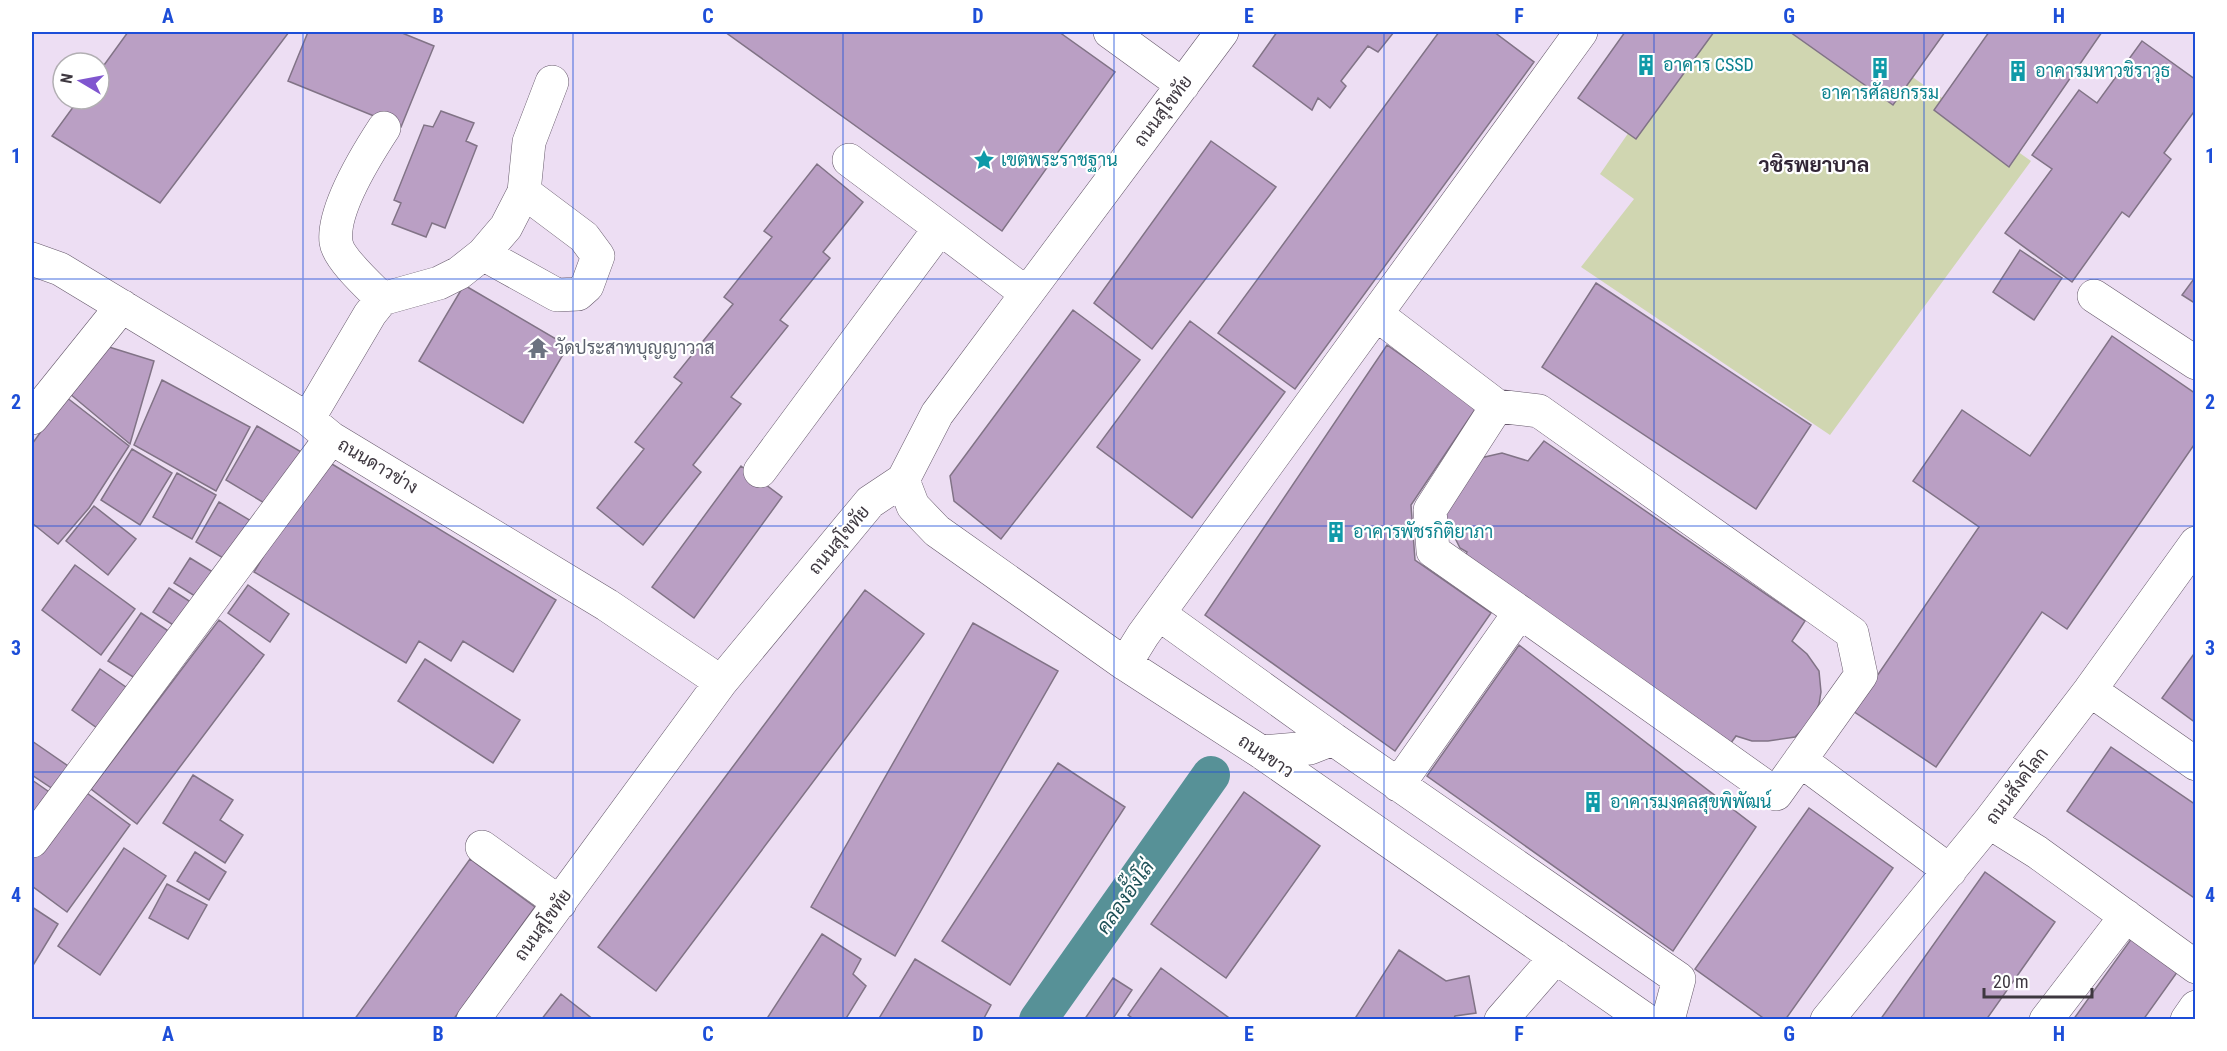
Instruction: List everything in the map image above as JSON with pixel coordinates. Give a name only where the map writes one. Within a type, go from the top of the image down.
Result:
[{"type":"street","points":[[1110,32],[1183,85]]},
{"type":"street","name":"ถนนสุโขทัย","points":[[473,1020],[721,681],[870,502],[903,480],[937,414],[1222,32]]},
{"type":"street","points":[[1125,664],[1581,32]]},
{"type":"street","points":[[32,842],[320,428],[370,314],[382,300],[439,283],[459,273],[483,254],[506,227],[524,192],[528,142],[552,82]]},
{"type":"street","points":[[382,300],[352,268],[336,243],[340,209],[367,155],[384,128]]},
{"type":"street","points":[[849,160],[1026,293]]},
{"type":"street","points":[[483,254],[557,295],[578,294],[587,286],[598,256],[584,237],[524,192]]},
{"type":"street","points":[[760,471],[940,228]]},
{"type":"street","name":"ถนนดาวข่าง","points":[[32,259],[60,269],[122,306],[607,605],[721,681]]},
{"type":"street","points":[[2094,296],[2196,363]]},
{"type":"street","points":[[32,418],[122,306]]},
{"type":"street","points":[[1376,314],[1497,406],[1539,411],[1852,633],[1861,675],[1776,794],[1434,551],[1430,510],[1497,406]]},
{"type":"street","name":"ถนนขาว","points":[[903,480],[913,506],[937,531],[1125,664],[1261,752],[1556,957],[1632,1016]]},
{"type":"street","name":"ถนนสังคโลก","points":[[1827,1020],[1989,822],[2090,690],[2196,543]]},
{"type":"street","points":[[1398,785],[1520,612]]},
{"type":"street","points":[[1159,614],[1398,785],[1679,979],[1668,1020]]},
{"type":"street","points":[[2090,690],[2196,764]]},
{"type":"street","points":[[1261,752],[1310,748],[1333,739]]},
{"type":"street","points":[[1800,760],[1950,871]]},
{"type":"street","points":[[1989,822],[2037,852],[2196,967]]},
{"type":"street","points":[[482,847],[560,903]]},
{"type":"street","points":[[2046,1020],[2126,916]]},
{"type":"street","points":[[1502,1020],[1556,957]]},
{"type":"street","points":[[2187,1020],[2196,1007]]},
{"type":"green space","points":[[1698,32],[1849,32],[2031,161],[1830,435],[1581,267],[1634,199],[1600,174]]},
{"type":"building","points":[[128,32],[289,32],[160,203],[52,136],[70,111],[111,111],[111,55]]},
{"type":"building","points":[[308,32],[402,32],[434,46],[401,127],[288,81]]},
{"type":"building","name":"เขตพระราชฐาน","points":[[725,32],[1059,32],[1115,72],[1002,231]]},
{"type":"building","points":[[1277,32],[1394,32],[1378,52],[1368,46],[1341,81],[1346,86],[1330,108],[1318,98],[1312,110],[1253,66]]},
{"type":"building","points":[[1439,32],[1494,32],[1534,62],[1295,389],[1218,333]]},
{"type":"building","name":"อาคาร CSSD","points":[[1625,32],[1714,32],[1636,139],[1578,98]]},
{"type":"building","name":"อาคารศัลยกรรม","points":[[1790,32],[1945,32],[1893,105]]},
{"type":"building","name":"อาคารมหาวชิราวุธ","points":[[1989,32],[2102,32],[2009,167],[1934,110]]},
{"type":"building","points":[[2142,41],[2196,80],[2196,109],[2164,153],[2171,159],[2129,217],[2122,212],[2072,282],[2005,233],[2052,169],[2032,155],[2079,90],[2097,103]]},
{"type":"building","points":[[441,111],[474,123],[466,141],[477,146],[445,228],[432,223],[426,237],[392,224],[401,203],[394,200],[424,125],[433,127]]},
{"type":"building","points":[[1211,141],[1276,187],[1152,349],[1094,303]]},
{"type":"building","points":[[817,164],[863,202],[823,252],[830,258],[780,320],[788,326],[731,397],[741,404],[693,465],[701,472],[643,545],[597,508],[644,449],[635,442],[682,383],[674,377],[733,304],[724,297],[772,237],[764,231]]},
{"type":"building","points":[[2020,250],[2062,278],[2034,320],[1993,292]]},
{"type":"building","points":[[2196,276],[2196,304],[2182,295]]},
{"type":"building","points":[[1596,283],[1811,425],[1756,509],[1542,367]]},
{"type":"building","points":[[464,285],[568,346],[523,423],[419,361]]},
{"type":"building","points":[[1073,310],[1140,360],[1001,539],[954,501],[950,476]]},
{"type":"building","points":[[1190,321],[1285,392],[1192,518],[1097,447]]},
{"type":"building","points":[[2112,336],[2196,394],[2196,442],[2067,629],[2042,612],[1936,767],[1853,711],[1979,527],[1913,481],[1962,410],[2030,456]]},
{"type":"building","name":"อาคารพัชรกิติยาภา","points":[[1387,345],[1476,408],[1411,505],[1415,560],[1491,613],[1395,751],[1205,615]]},
{"type":"building","points":[[109,347],[154,361],[130,444],[70,394]]},
{"type":"building","points":[[162,380],[250,427],[216,491],[134,445]]},
{"type":"building","points":[[66,397],[129,446],[89,508],[58,544],[32,523],[32,444]]},
{"type":"building","points":[[257,426],[303,453],[271,507],[226,480]]},
{"type":"building","points":[[1544,441],[1805,621],[1792,641],[1807,654],[1819,671],[1821,692],[1814,715],[1795,737],[1752,741],[1736,736],[1725,751],[1460,564],[1467,552],[1460,548],[1446,520],[1447,489],[1476,459],[1502,453],[1528,461]]},
{"type":"building","points":[[132,449],[172,473],[140,525],[101,500]]},
{"type":"building","points":[[322,458],[556,600],[513,672],[463,641],[451,661],[419,641],[406,663],[254,572]]},
{"type":"building","points":[[741,466],[782,497],[694,618],[652,587]]},
{"type":"building","points":[[177,473],[216,495],[192,539],[153,517]]},
{"type":"building","points":[[219,502],[258,525],[235,565],[196,542]]},
{"type":"building","points":[[94,506],[136,539],[108,575],[66,541]]},
{"type":"building","points":[[190,558],[221,577],[206,603],[174,583]]},
{"type":"building","points":[[75,565],[135,609],[101,655],[42,610]]},
{"type":"building","points":[[248,585],[289,614],[270,642],[228,613]]},
{"type":"building","points":[[169,588],[200,608],[184,632],[153,612]]},
{"type":"building","points":[[865,590],[924,634],[656,991],[598,947]]},
{"type":"building","points":[[141,613],[176,636],[141,682],[108,661]]},
{"type":"building","points":[[219,620],[264,655],[137,824],[91,789]]},
{"type":"building","points":[[973,623],[1058,671],[895,956],[811,907]]},
{"type":"building","name":"อาคารมงคลสุขพิพัฒน์","points":[[1519,645],[1756,827],[1673,951],[1427,776]]},
{"type":"building","points":[[2196,651],[2196,723],[2162,698]]},
{"type":"building","points":[[425,659],[520,720],[493,763],[398,701]]},
{"type":"building","points":[[100,669],[133,692],[104,733],[72,710]]},
{"type":"building","points":[[32,741],[71,768],[56,791],[32,775]]},
{"type":"building","points":[[2111,747],[2196,805],[2196,899],[2067,811]]},
{"type":"building","points":[[1058,763],[1125,807],[1010,985],[942,941]]},
{"type":"building","points":[[193,775],[233,800],[220,820],[243,835],[225,863],[163,823]]},
{"type":"building","points":[[32,780],[52,794],[32,826]]},
{"type":"building","points":[[76,785],[130,825],[67,912],[32,886],[32,848]]},
{"type":"building","points":[[1244,792],[1320,846],[1226,978],[1151,924]]},
{"type":"building","points":[[1809,808],[1893,868],[1785,1020],[1766,1020],[1695,969]]},
{"type":"building","points":[[124,848],[166,876],[100,975],[58,946]]},
{"type":"building","points":[[195,852],[226,872],[209,900],[177,881]]},
{"type":"building","points":[[470,859],[535,907],[453,1020],[354,1020]]},
{"type":"building","points":[[1985,872],[2055,922],[1986,1020],[1880,1020]]},
{"type":"building","points":[[167,884],[207,905],[188,939],[149,918]]},
{"type":"building","points":[[32,907],[58,924],[32,967]]},
{"type":"building","points":[[2137,931],[2183,964],[2143,1020],[2073,1020]]},
{"type":"building","points":[[822,934],[861,959],[853,974],[866,986],[845,1020],[766,1020]]},
{"type":"building","points":[[1399,950],[1446,981],[1469,976],[1476,1013],[1455,1016],[1453,1020],[1354,1020]]},
{"type":"building","points":[[915,959],[991,1005],[983,1020],[878,1020]]},
{"type":"building","points":[[1161,968],[1232,1020],[1135,1020],[1128,1015]]},
{"type":"building","points":[[1113,978],[1132,990],[1112,1020],[1084,1020]]},
{"type":"building","points":[[561,994],[594,1020],[541,1020]]},
{"type":"waterway","name":"คลองอั๊งโล่","points":[[1038,1020],[1211,775]]},
{"type":"place","name":"อาคาร CSSD","points":[[1646,65]]},
{"type":"place","name":"อาคารศัลยกรรม","points":[[1880,68]]},
{"type":"place","name":"อาคารมหาวชิราวุธ","points":[[2018,71]]},
{"type":"place","name":"เขตพระราชฐาน","points":[[984,160]]},
{"type":"place","name":"วัดประสาทบุญญาวาส","points":[[538,348]]},
{"type":"place","name":"อาคารพัชรกิติยาภา","points":[[1336,532]]},
{"type":"place","name":"อาคารมงคลสุขพิพัฒน์","points":[[1593,802]]},
{"type":"district","name":"วชิรพยาบาล","points":[[1814,165]]}]
